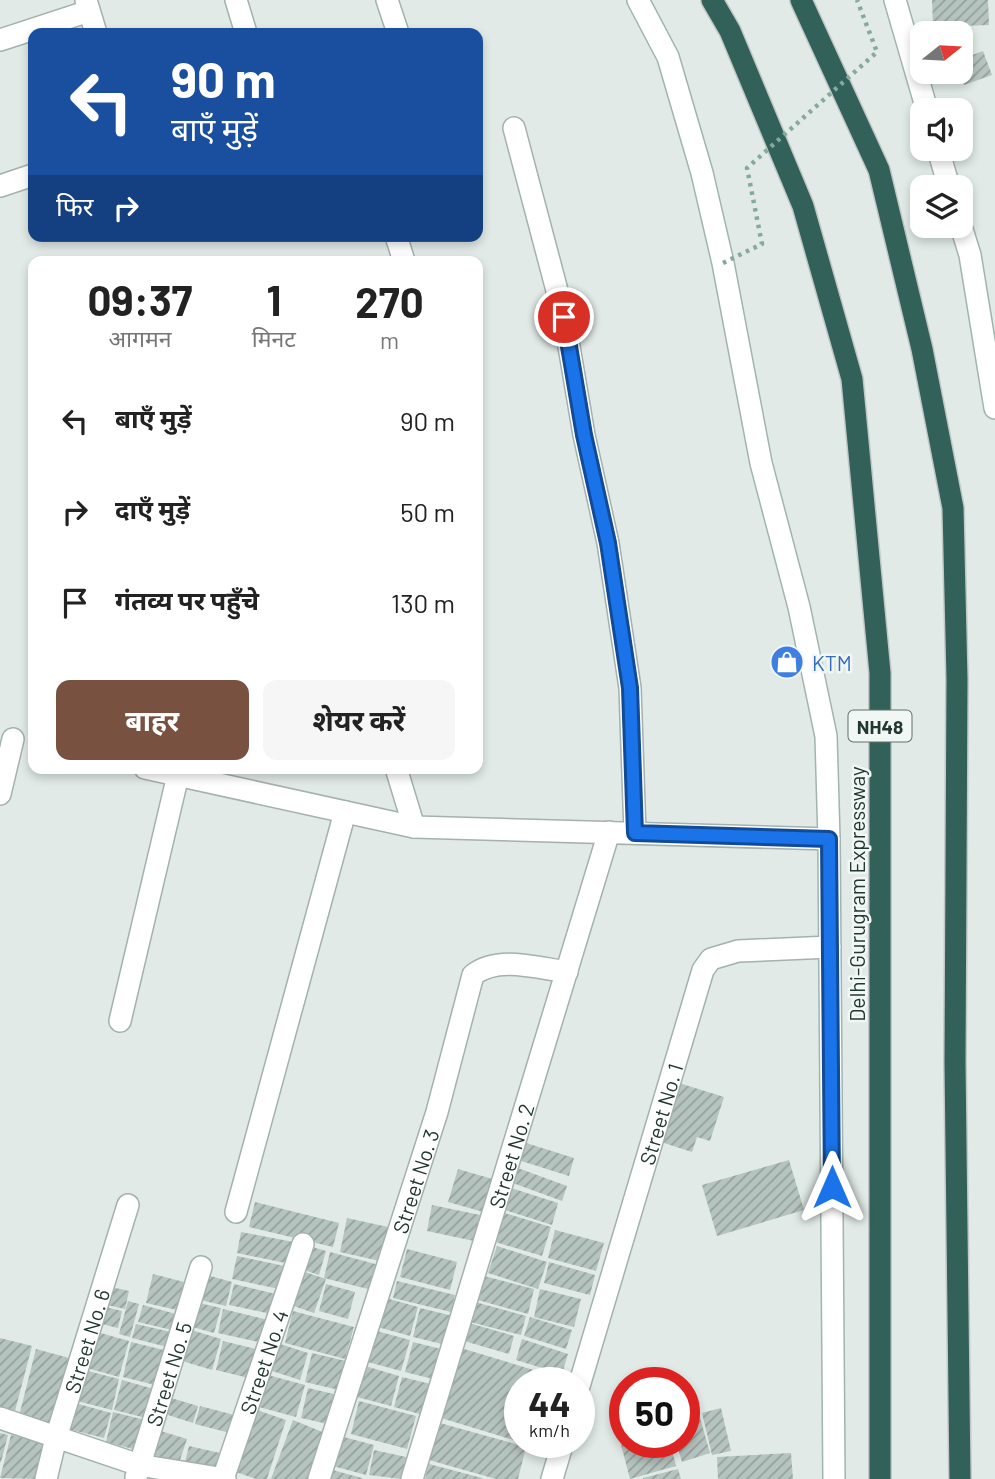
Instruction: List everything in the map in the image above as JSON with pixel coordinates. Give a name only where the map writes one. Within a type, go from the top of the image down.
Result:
[{"type":"highway","name":"Delhi-Gurugram Expressway","points":[[712,0],[730,31],[803,206],[852,379],[880,673],[880,1479]]},
{"type":"highway","points":[[801,0],[879,170],[922,349],[953,508],[957,678],[955,1062],[960,1479]]},
{"type":"street","points":[[236,0],[244,28]]},
{"type":"street","points":[[387,0],[396,28]]},
{"type":"street","points":[[638,0],[668,57],[702,173],[723,263],[761,463],[799,607],[826,736],[834,1479]]},
{"type":"street","points":[[895,0],[924,98]]},
{"type":"street","points":[[31,28],[87,6],[94,28]]},
{"type":"street","points":[[0,40],[28,29]]},
{"type":"street","points":[[514,128],[564,317],[584,435],[608,543],[630,688],[635,833]]},
{"type":"street","points":[[0,186],[28,177]]},
{"type":"street","points":[[965,238],[970,255],[995,408]]},
{"type":"street","points":[[0,794],[15,740]]},
{"type":"street","points":[[172,774],[414,827],[829,839]]},
{"type":"street","points":[[398,774],[414,827]]},
{"type":"street","points":[[120,1021],[177,775]]},
{"type":"street","points":[[236,1212],[345,812]]},
{"type":"street","name":"Street No. 2","points":[[411,1479],[609,832]]},
{"type":"street","name":"Street No. 1","points":[[585,1367],[703,970],[711,959],[738,951],[830,947]]},
{"type":"street","name":"Street No. 3","points":[[319,1479],[437,1112],[473,975],[482,967],[496,963],[567,972]]},
{"type":"street","name":"Street No. 6","points":[[46,1479],[56,1437],[128,1205]]},
{"type":"street","name":"Street No. 4","points":[[224,1479],[303,1244]]},
{"type":"street","name":"Street No. 5","points":[[137,1472],[201,1267]]},
{"type":"street","points":[[0,1418],[56,1437],[137,1472],[224,1479]]},
{"type":"street","points":[[552,1479],[558,1458]]},
{"type":"path","points":[[723,263],[762,244],[747,168],[877,52],[856,0]]},
{"type":"building","points":[[932,0],[988,0],[989,25],[973,26],[973,21],[933,21]]},
{"type":"building","points":[[983,51],[992,75],[973,82],[973,55]]},
{"type":"building","points":[[679,1083],[724,1097],[710,1141],[697,1137],[692,1152],[661,1142]]},
{"type":"building","points":[[520,1141],[574,1158],[569,1176],[515,1159]]},
{"type":"building","points":[[789,1160],[804,1210],[717,1236],[702,1185]]},
{"type":"building","points":[[515,1167],[567,1186],[562,1201],[510,1182]]},
{"type":"building","points":[[458,1169],[496,1180],[487,1213],[448,1202]]},
{"type":"building","points":[[508,1187],[558,1203],[552,1225],[502,1209]]},
{"type":"building","points":[[255,1202],[339,1223],[333,1247],[249,1227]]},
{"type":"building","points":[[432,1205],[480,1215],[474,1241],[427,1231]]},
{"type":"building","points":[[501,1212],[551,1227],[542,1256],[492,1241]]},
{"type":"building","points":[[347,1218],[388,1227],[380,1261],[340,1252]]},
{"type":"building","points":[[555,1230],[604,1243],[596,1271],[548,1258]]},
{"type":"building","points":[[241,1232],[299,1243],[295,1265],[237,1253]]},
{"type":"building","points":[[305,1245],[326,1251],[319,1275],[298,1268]]},
{"type":"building","points":[[497,1246],[547,1262],[538,1289],[488,1273]]},
{"type":"building","points":[[407,1249],[457,1262],[450,1290],[400,1277]]},
{"type":"building","points":[[330,1252],[379,1265],[372,1290],[324,1278]]},
{"type":"building","points":[[237,1256],[289,1267],[284,1290],[232,1279]]},
{"type":"building","points":[[549,1262],[595,1275],[590,1295],[544,1283]]},
{"type":"building","points":[[299,1270],[326,1279],[314,1313],[288,1304]]},
{"type":"building","points":[[153,1274],[184,1282],[177,1310],[146,1303]]},
{"type":"building","points":[[203,1274],[232,1282],[226,1306],[196,1299]]},
{"type":"building","points":[[484,1276],[534,1289],[528,1314],[478,1300]]},
{"type":"building","points":[[397,1281],[455,1295],[451,1312],[393,1298]]},
{"type":"building","points":[[234,1284],[276,1294],[271,1314],[229,1305]]},
{"type":"building","points":[[326,1284],[355,1292],[348,1319],[319,1311]]},
{"type":"building","points":[[107,1286],[129,1291],[125,1309],[103,1304]]},
{"type":"building","points":[[540,1289],[581,1299],[574,1327],[534,1317]]},
{"type":"building","points":[[382,1297],[418,1307],[410,1336],[374,1326]]},
{"type":"building","points":[[128,1301],[139,1304],[130,1337],[119,1334]]},
{"type":"building","points":[[195,1302],[221,1308],[214,1333],[189,1326]]},
{"type":"building","points":[[475,1302],[526,1316],[521,1335],[470,1322]]},
{"type":"building","points":[[143,1305],[176,1314],[172,1330],[138,1322]]},
{"type":"building","points":[[101,1306],[122,1311],[118,1328],[97,1323]]},
{"type":"building","points":[[420,1308],[453,1316],[446,1345],[413,1337]]},
{"type":"building","points":[[223,1309],[268,1320],[263,1343],[218,1333]]},
{"type":"building","points":[[293,1311],[354,1327],[345,1359],[285,1343]]},
{"type":"building","points":[[530,1317],[572,1330],[566,1349],[524,1336]]},
{"type":"building","points":[[469,1323],[514,1336],[509,1354],[464,1341]]},
{"type":"building","points":[[136,1324],[171,1332],[167,1347],[132,1338]]},
{"type":"building","points":[[188,1329],[221,1339],[212,1370],[179,1360]]},
{"type":"building","points":[[373,1330],[410,1340],[401,1371],[364,1361]]},
{"type":"building","points":[[97,1332],[129,1341],[119,1377],[87,1368]]},
{"type":"building","points":[[0,1338],[32,1346],[15,1411],[0,1407]]},
{"type":"building","points":[[522,1339],[568,1354],[564,1367],[539,1367],[516,1360]]},
{"type":"building","points":[[223,1341],[260,1350],[253,1379],[216,1370]]},
{"type":"building","points":[[131,1342],[164,1350],[155,1385],[123,1377]]},
{"type":"building","points":[[274,1342],[308,1353],[300,1380],[266,1369]]},
{"type":"building","points":[[413,1342],[445,1350],[437,1380],[405,1372]]},
{"type":"building","points":[[461,1348],[524,1367],[504,1367],[504,1437],[441,1418]]},
{"type":"building","points":[[36,1349],[73,1359],[56,1426],[19,1416]]},
{"type":"building","points":[[312,1353],[346,1361],[339,1390],[305,1382]]},
{"type":"building","points":[[362,1365],[399,1376],[391,1406],[353,1396]]},
{"type":"building","points":[[84,1370],[119,1379],[112,1410],[77,1401]]},
{"type":"building","points":[[268,1375],[305,1385],[296,1417],[259,1407]]},
{"type":"building","points":[[402,1377],[435,1385],[427,1416],[394,1407]]},
{"type":"building","points":[[122,1380],[154,1389],[146,1418],[114,1410]]},
{"type":"building","points":[[308,1388],[338,1395],[332,1425],[301,1418]]},
{"type":"building","points":[[171,1398],[198,1406],[193,1423],[165,1414]]},
{"type":"building","points":[[359,1401],[416,1416],[407,1449],[351,1434]]},
{"type":"building","points":[[75,1403],[111,1413],[104,1438],[68,1429]]},
{"type":"building","points":[[200,1406],[238,1416],[234,1434],[195,1424]]},
{"type":"building","points":[[721,1408],[731,1451],[712,1455],[702,1413]]},
{"type":"building","points":[[254,1409],[286,1420],[267,1479],[256,1479],[233,1471]]},
{"type":"building","points":[[113,1412],[145,1420],[137,1450],[106,1442]]},
{"type":"building","points":[[700,1418],[710,1453],[700,1456]]},
{"type":"building","points":[[293,1420],[325,1433],[308,1479],[271,1479]]},
{"type":"building","points":[[440,1423],[504,1441],[504,1458],[523,1458],[518,1479],[496,1479],[429,1460]]},
{"type":"building","points":[[154,1429],[187,1439],[179,1463],[147,1453]]},
{"type":"building","points":[[0,1433],[8,1435],[1,1462],[0,1462]]},
{"type":"building","points":[[11,1435],[48,1444],[39,1479],[0,1478]]},
{"type":"building","points":[[340,1436],[374,1445],[366,1475],[333,1466]]},
{"type":"building","points":[[189,1446],[220,1453],[216,1470],[185,1462]]},
{"type":"building","points":[[374,1450],[406,1457],[401,1479],[369,1475]]},
{"type":"building","points":[[791,1453],[793,1479],[718,1479],[717,1457]]},
{"type":"building","points":[[624,1458],[674,1458],[676,1466],[630,1479]]},
{"type":"building","points":[[429,1464],[482,1478],[482,1479],[425,1479]]},
{"type":"building","points":[[329,1469],[362,1478],[362,1479],[327,1479]]},
{"type":"building","points":[[678,1469],[681,1479],[643,1479],[643,1478]]},
{"type":"place","name":"KTM","points":[[787,662]]},
{"type":"route","points":[[564,317],[584,435],[608,543],[630,688],[635,833],[829,839],[832,1187]]}]
